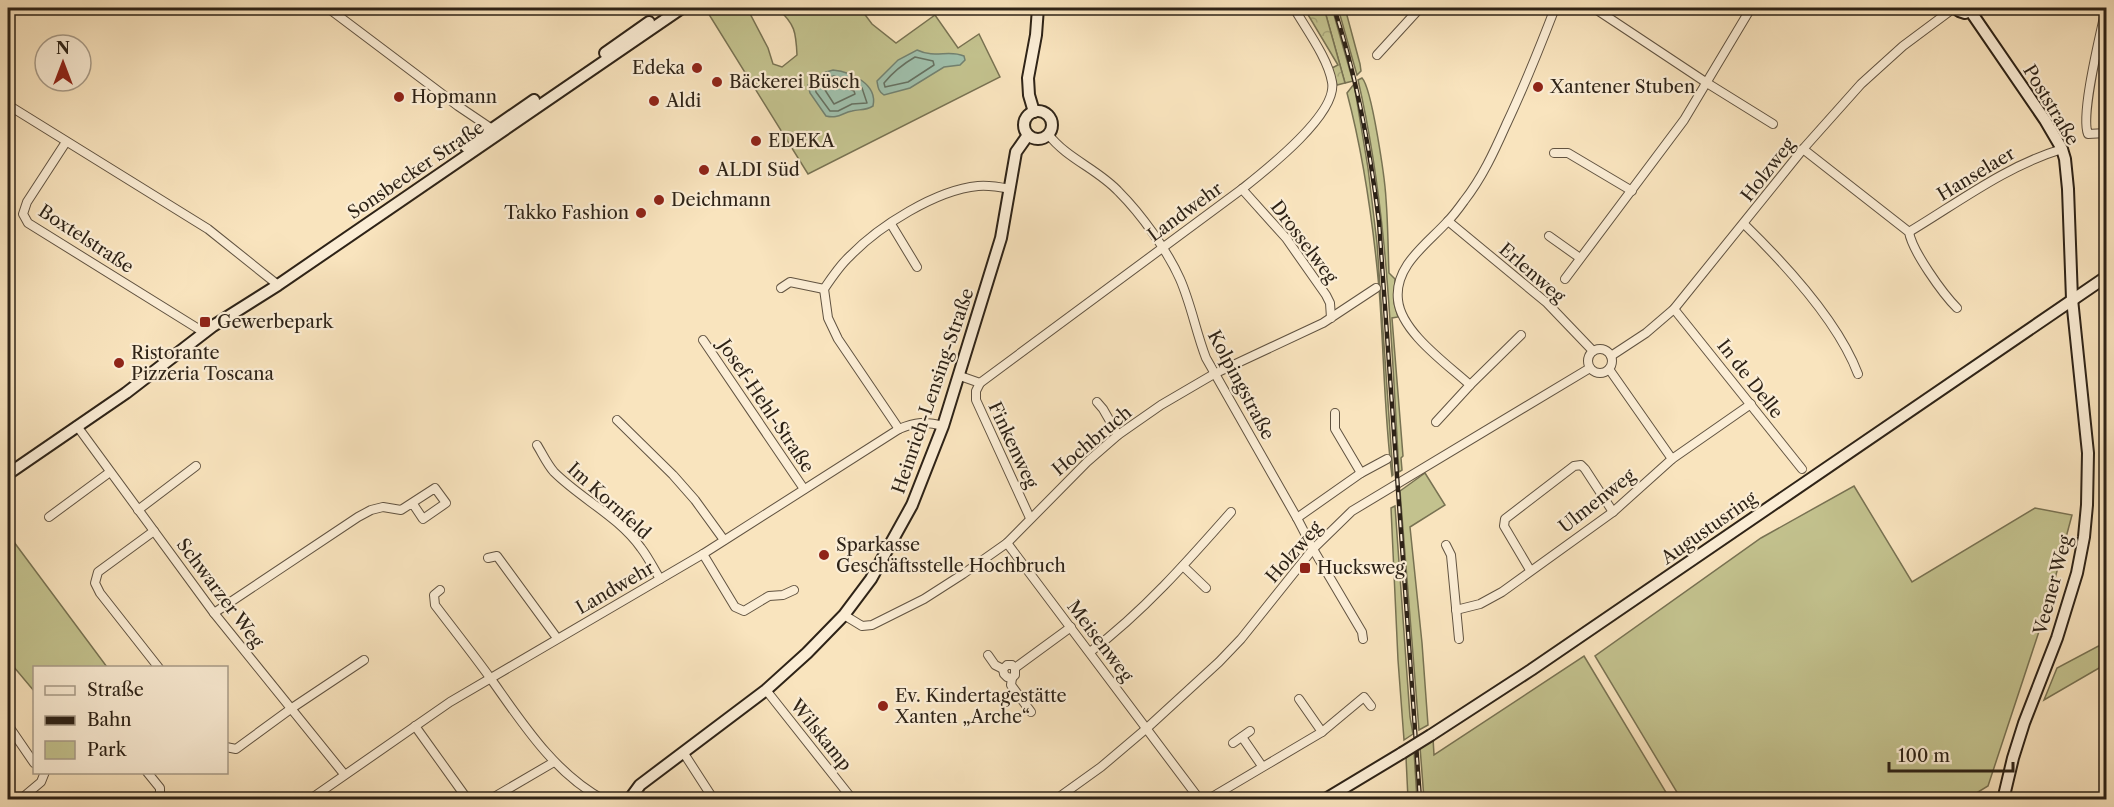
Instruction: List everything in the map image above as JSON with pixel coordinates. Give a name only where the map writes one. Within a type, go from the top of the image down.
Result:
[{"type":"street","points":[[328,8],[458,106],[495,131]]},
{"type":"street","name":"Sonsbecker Straße","points":[[8,474],[126,393],[275,283],[671,8]]},
{"type":"street","name":"Sonsbecker Straße","points":[[495,131],[682,8]]},
{"type":"street","points":[[1034,112],[1029,95],[1028,78],[1036,35],[1038,8]]},
{"type":"street","name":"Landwehr","points":[[980,383],[1242,189],[1272,165],[1301,137],[1326,107],[1333,93],[1330,71],[1294,8]]},
{"type":"street","points":[[1377,55],[1420,8]]},
{"type":"street","points":[[1470,386],[1414,332],[1402,314],[1398,298],[1399,279],[1419,250],[1449,221],[1488,164],[1522,91],[1555,8]]},
{"type":"street","points":[[1594,8],[1773,124]]},
{"type":"street","points":[[1565,279],[1684,120],[1751,8]]},
{"type":"street","name":"Poststraße","points":[[1954,8],[1959,12],[1973,10],[2062,149],[2068,179],[2072,299]]},
{"type":"street","name":"Holzweg","points":[[1611,356],[1646,333],[1674,309],[1803,149],[1861,84],[1903,46],[1954,8]]},
{"type":"street","points":[[2106,8],[2085,127],[2088,134],[2106,133]]},
{"type":"street","points":[[8,105],[208,229],[275,283]]},
{"type":"street","points":[[1034,112],[1043,112],[1050,117],[1052,126],[1048,134],[1036,138],[1029,135],[1025,129],[1025,121],[1034,112]]},
{"type":"street","name":"Kolpingstraße","points":[[1048,134],[1060,148],[1090,167],[1119,192],[1162,248],[1180,279],[1196,333],[1215,374],[1313,549]]},
{"type":"street","name":"Heinrich-Lensing-Straße","points":[[630,800],[640,785],[766,690],[816,645],[844,615],[871,579],[912,506],[943,426],[1001,238],[1016,152],[1029,135]]},
{"type":"street","name":"Boxtelstraße","points":[[66,142],[27,202],[23,214],[28,223],[205,333]]},
{"type":"street","points":[[1803,149],[1909,232],[1910,238],[1946,297],[1957,308]]},
{"type":"street","name":"Hanselaer","points":[[1909,232],[2005,173],[2034,158],[2062,149]]},
{"type":"street","points":[[1554,153],[1568,153],[1632,191]]},
{"type":"street","points":[[898,429],[838,339],[828,318],[824,289],[849,256],[872,236],[930,201],[960,189],[979,186],[1010,189]]},
{"type":"street","name":"Drosselweg","points":[[1242,189],[1286,238],[1326,295],[1330,303],[1331,318]]},
{"type":"street","name":"Erlenweg","points":[[1449,221],[1547,303],[1593,351]]},
{"type":"street","points":[[891,224],[917,267]]},
{"type":"street","points":[[1744,224],[1810,297],[1853,361],[1858,374]]},
{"type":"street","points":[[1549,236],[1580,258]]},
{"type":"street","name":"Augustusring","points":[[1324,800],[1431,735],[1624,607],[2106,277]]},
{"type":"street","points":[[781,288],[790,282],[824,289]]},
{"type":"street","name":"Hochbruch","points":[[844,615],[861,627],[872,625],[883,621],[953,580],[1007,543],[1087,462],[1118,435],[1161,405],[1215,374],[1331,318],[1376,288]]},
{"type":"street","name":"Veener Weg","points":[[2003,800],[2024,723],[2071,598],[2084,537],[2088,453],[2072,299]]},
{"type":"street","name":"In de Delle","points":[[1674,309],[1802,469]]},
{"type":"street","points":[[1436,422],[1521,335]]},
{"type":"street","name":"Josef-Hehl-Straße","points":[[703,340],[804,489]]},
{"type":"street","points":[[1600,348],[1607,350],[1611,356],[1613,360],[1609,369],[1603,373],[1590,368],[1589,355],[1593,351],[1600,348]]},
{"type":"street","name":"Holzweg","points":[[1055,800],[1101,767],[1147,728],[1241,639],[1313,549],[1344,518],[1368,500],[1590,368]]},
{"type":"street","points":[[1609,369],[1672,459]]},
{"type":"street","points":[[960,376],[980,383]]},
{"type":"street","name":"Finkenweg","points":[[980,383],[976,392],[976,400],[1030,518]]},
{"type":"street","points":[[1097,402],[1104,409],[1118,435]]},
{"type":"street","name":"Ulmenweg","points":[[1456,610],[1480,604],[1502,592],[1613,512],[1672,459],[1750,404]]},
{"type":"street","points":[[1335,413],[1335,429],[1361,473]]},
{"type":"street","points":[[617,420],[673,475],[695,500],[724,540]]},
{"type":"street","name":"Landwehr","points":[[309,800],[450,702],[703,554],[898,429],[915,422],[928,422],[943,426]]},
{"type":"street","name":"Schwarzer Weg","points":[[77,426],[214,613],[344,774]]},
{"type":"street","name":"Im Kornfeld","points":[[537,445],[553,470],[632,537],[660,579]]},
{"type":"street","points":[[1297,518],[1361,473],[1387,459]]},
{"type":"street","points":[[1530,570],[1504,526],[1505,519],[1574,466],[1581,465],[1586,469],[1613,512]]},
{"type":"street","points":[[138,510],[196,466]]},
{"type":"street","points":[[49,517],[110,472]]},
{"type":"street","points":[[214,613],[358,517],[383,507],[401,510],[412,504]]},
{"type":"street","points":[[1090,652],[1141,609],[1231,512]]},
{"type":"street","points":[[154,531],[98,572],[95,583],[100,593],[157,666]]},
{"type":"street","name":"Meisenweg","points":[[1007,543],[1200,800]]},
{"type":"street","points":[[1446,544],[1451,555],[1459,639]]},
{"type":"street","points":[[1313,549],[1362,632],[1363,639]]},
{"type":"street","points":[[703,554],[735,607],[744,611],[769,596],[783,595],[794,590]]},
{"type":"street","points":[[488,558],[497,556],[557,638]]},
{"type":"street","points":[[1183,566],[1206,588]]},
{"type":"street","points":[[440,590],[434,595],[435,605],[527,730],[554,762],[584,788],[604,800]]},
{"type":"street","points":[[1015,668],[1071,627]]},
{"type":"street","points":[[988,655],[995,665],[1004,669]]},
{"type":"street","points":[[228,747],[236,749],[364,660]]},
{"type":"street","points":[[1004,669],[1007,665],[1015,668]]},
{"type":"street","points":[[1015,668],[1017,671],[1012,678],[1011,686],[1031,712]]},
{"type":"street","points":[[1004,669],[1004,674],[1012,678]]},
{"type":"street","name":"Wilskamp","points":[[766,690],[853,800]]},
{"type":"street","points":[[1207,800],[1322,732],[1362,693],[1371,706]]},
{"type":"street","points":[[1299,699],[1322,732]]},
{"type":"street","points":[[8,725],[33,762]]},
{"type":"street","points":[[414,726],[468,800]]},
{"type":"street","points":[[1233,743],[1250,731]]},
{"type":"street","points":[[1242,737],[1262,766]]},
{"type":"street","points":[[683,752],[714,800]]},
{"type":"street","points":[[489,800],[554,762]]},
{"type":"street","points":[[22,798],[41,782],[44,774]]},
{"type":"street","points":[[149,774],[160,788],[162,797],[153,800]]},
{"type":"green space","points":[[705,8],[747,8],[768,48],[773,64],[782,67],[797,55],[797,47],[791,24],[777,8],[860,8],[872,24],[896,43],[935,15],[958,48],[979,34],[1000,77],[808,174]]},
{"type":"green space","points":[[1304,8],[1324,8],[1345,83],[1337,85],[1332,68],[1338,65]]},
{"type":"green space","points":[[1324,8],[1332,8],[1353,81],[1345,83]]},
{"type":"green space","points":[[1338,8],[1345,8],[1360,64],[1361,71],[1357,75]]},
{"type":"green space","points":[[1362,78],[1370,98],[1377,135],[1386,199],[1389,273],[1395,279],[1394,303],[1398,317],[1392,318],[1403,456],[1401,458],[1402,470],[1399,472],[1387,275],[1376,178],[1358,80]]},
{"type":"green space","points":[[1354,84],[1368,168],[1377,243],[1392,476],[1374,239],[1363,166],[1347,93]]},
{"type":"green space","points":[[1425,473],[1445,505],[1410,527],[1428,725],[1419,730],[1400,491]]},
{"type":"green space","points":[[1854,486],[1912,582],[2035,508],[2072,515],[2049,601],[1988,786],[1965,800],[1681,799],[1595,656],[1761,538]]},
{"type":"green space","points":[[1395,506],[1413,734],[1404,740],[1391,508]]},
{"type":"green space","points":[[8,534],[106,666],[33,666],[33,690],[8,660]]},
{"type":"green space","points":[[2106,642],[2106,664],[2044,700],[2057,668]]},
{"type":"green space","points":[[1584,656],[1670,799],[1424,799],[1420,747],[1433,738],[1434,755]]},
{"type":"green space","points":[[1414,751],[1417,799],[1408,799],[1406,757]]},
{"type":"water","points":[[917,50],[930,54],[958,54],[964,56],[965,60],[960,65],[944,67],[910,88],[884,95],[877,81],[898,60]]},
{"type":"water","points":[[833,70],[848,73],[862,80],[871,91],[873,106],[837,116],[826,116],[810,93],[808,85],[823,73]]},
{"type":"railway","points":[[1334,8],[1362,114],[1379,222],[1420,800]]},
{"type":"place","name":"Edeka","points":[[697,68]]},
{"type":"place","name":"Bäckerei Büsch","points":[[717,82]]},
{"type":"place","name":"Xantener Stuben","points":[[1538,87]]},
{"type":"place","name":"Hopmann","points":[[399,97]]},
{"type":"place","name":"Aldi","points":[[654,101]]},
{"type":"place","name":"EDEKA","points":[[756,141]]},
{"type":"place","name":"ALDI Süd","points":[[704,170]]},
{"type":"place","name":"Deichmann","points":[[659,200]]},
{"type":"place","name":"Takko Fashion","points":[[641,213]]},
{"type":"place","name":"Gewerbepark","points":[[205,322]]},
{"type":"place","name":"Ristorante Pizzeria Toscana","points":[[119,363]]},
{"type":"place","name":"Sparkasse Geschäftsstelle Hochbruch","points":[[824,555]]},
{"type":"place","name":"Hucksweg","points":[[1305,568]]},
{"type":"place","name":"Ev. Kindertagestätte Xanten „Arche“","points":[[883,706]]}]
